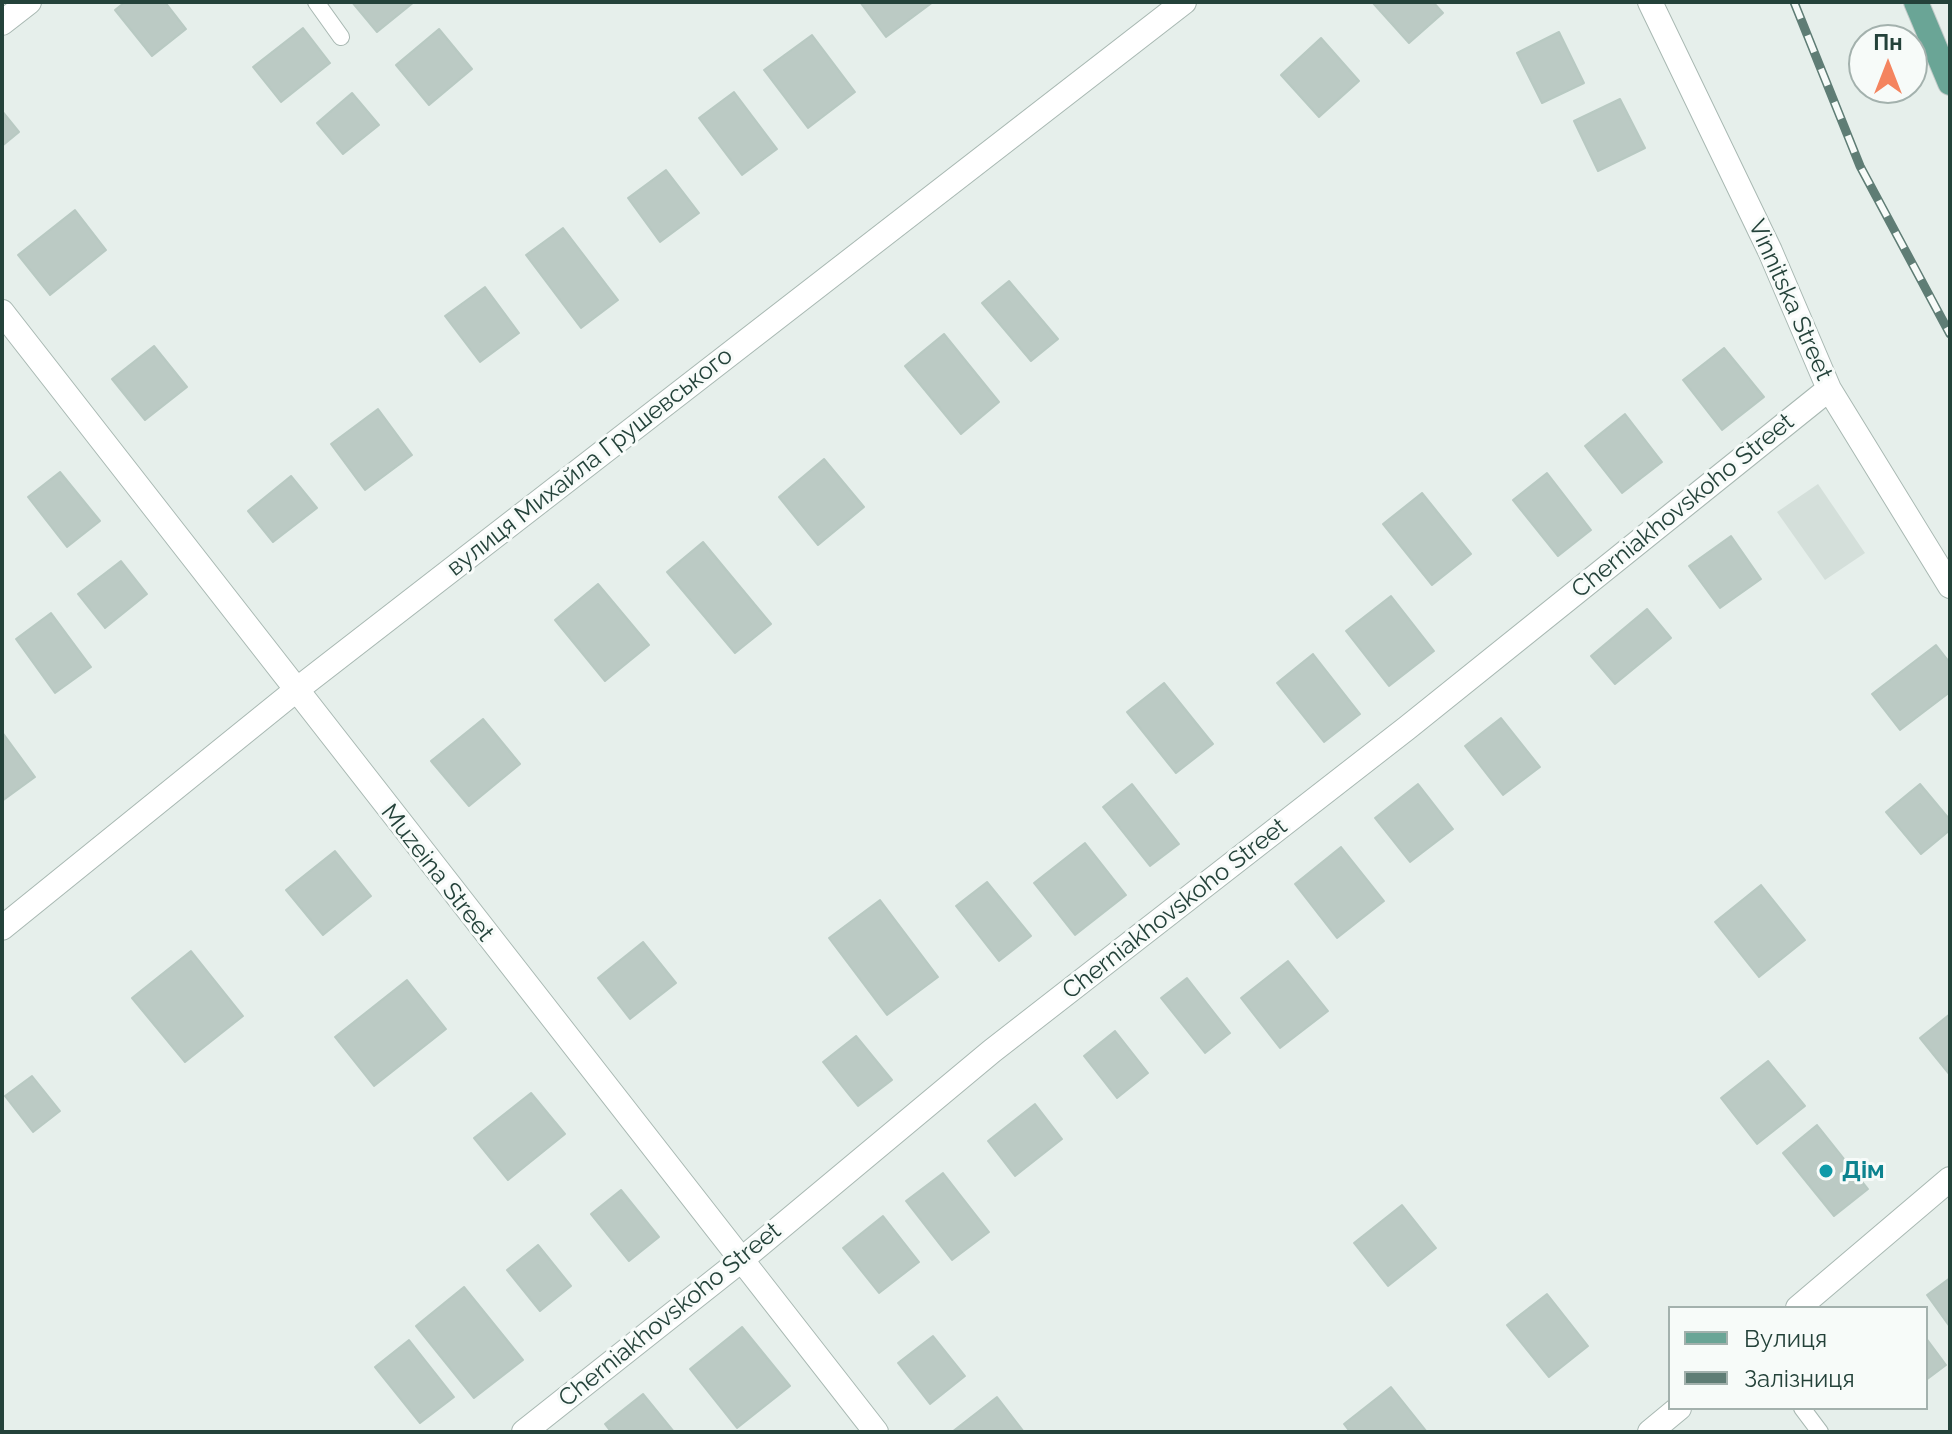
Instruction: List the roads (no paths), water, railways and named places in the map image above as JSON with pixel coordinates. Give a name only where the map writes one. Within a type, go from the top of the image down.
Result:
[{"type":"main road","points":[[1916,2],[1950,83]]},
{"type":"street","points":[[2,23],[29,2]]},
{"type":"street","name":"вулиця Михайла Грушевського","points":[[2,928],[295,691],[1184,2]]},
{"type":"street","name":"Vinnitska Street","points":[[1650,2],[1770,251],[1829,389],[1950,586]]},
{"type":"street","name":"Muzeina Street","points":[[2,312],[876,1432]]},
{"type":"street","name":"Cherniakhovskoho Street","points":[[524,1432],[740,1261],[992,1051],[1407,728],[1829,389]]},
{"type":"street","points":[[1800,1306],[1950,1179]]},
{"type":"street","points":[[1650,1432],[1677,1410]]},
{"type":"lane","points":[[316,2],[341,37]]},
{"type":"lane","points":[[1804,1410],[1820,1432]]},
{"type":"railway","points":[[1794,2],[1860,166],[1950,334]]},
{"type":"place","name":"Дім","points":[[1826,1171]]}]
